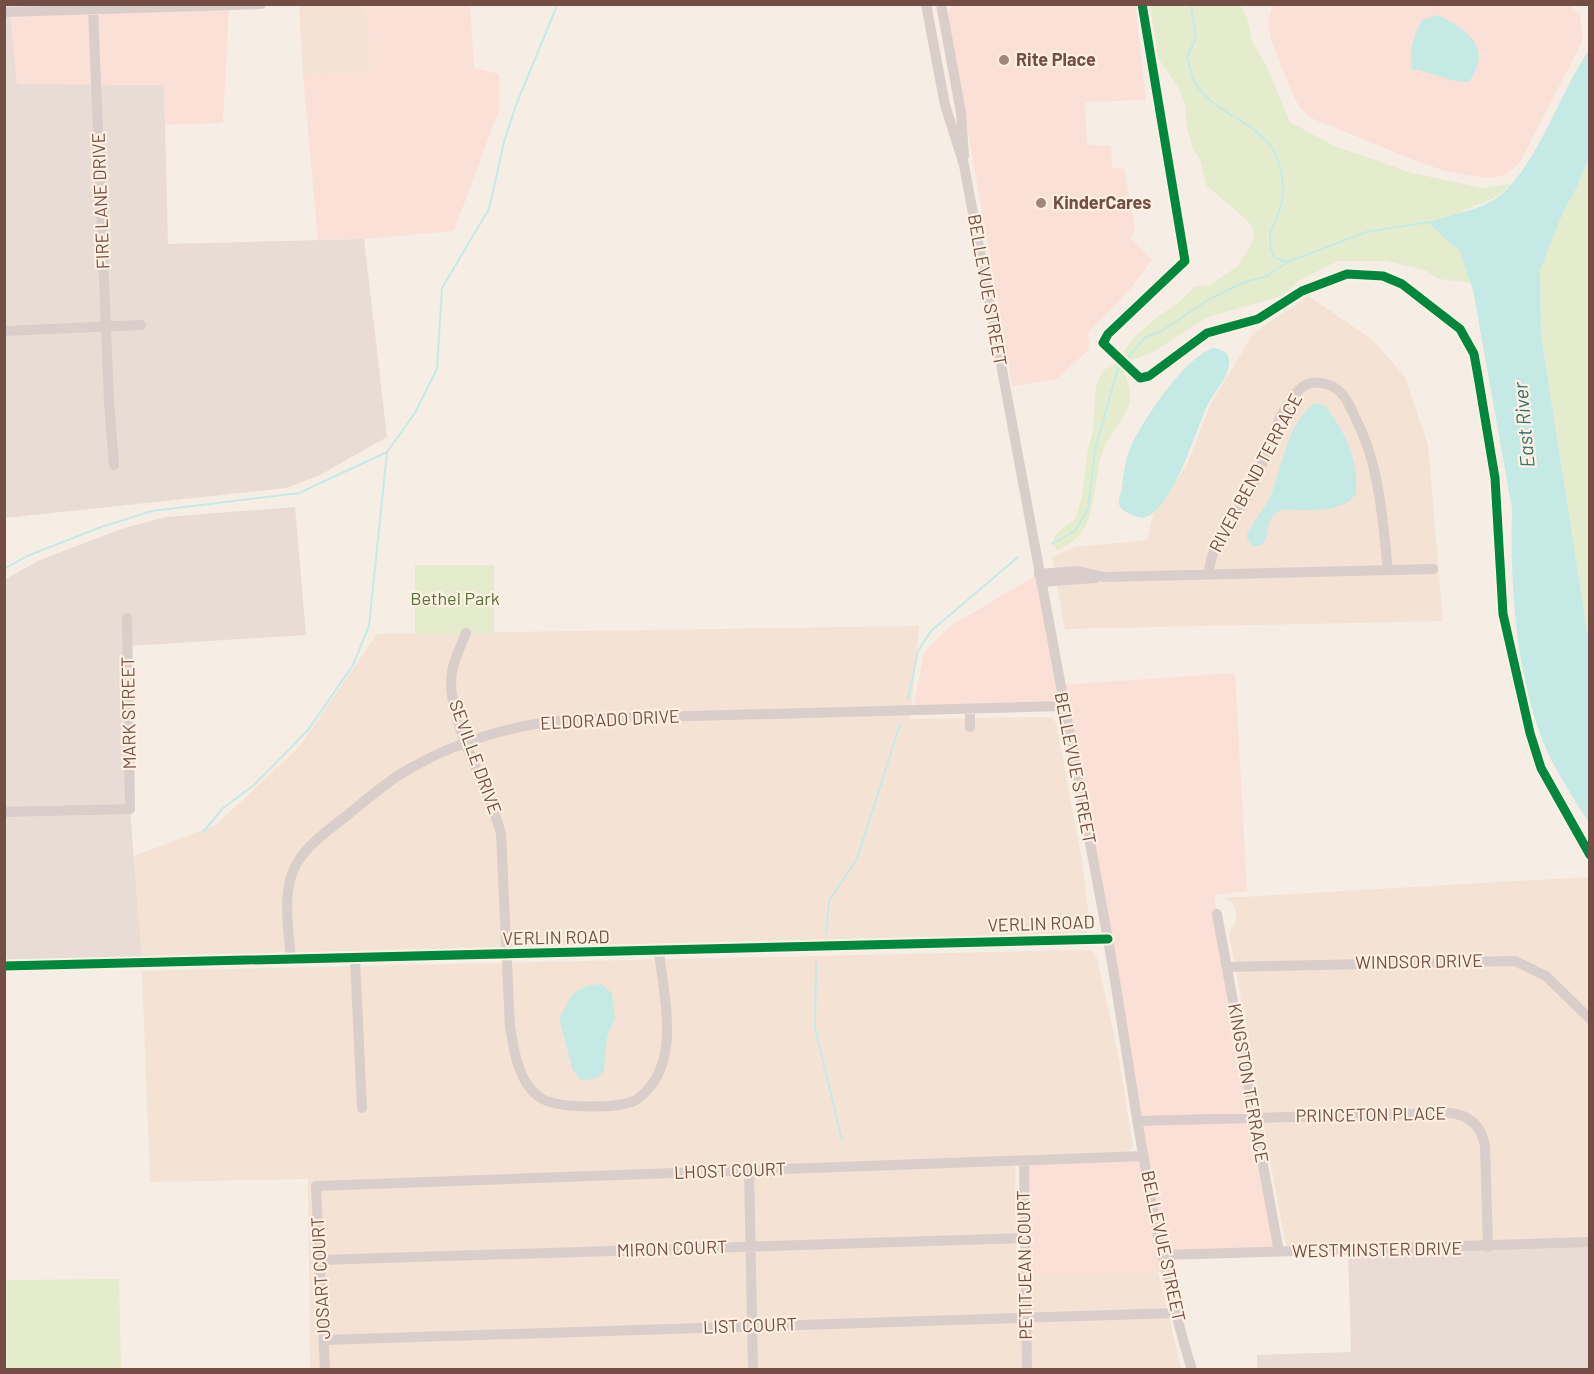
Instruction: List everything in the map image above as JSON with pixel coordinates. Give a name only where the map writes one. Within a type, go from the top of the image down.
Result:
[{"type":"street","points":[[4,12],[261,4]]},
{"type":"street","name":"BELLEVUE STREET","points":[[926,4],[945,105],[964,165]]},
{"type":"street","name":"BELLEVUE STREET","points":[[941,4],[961,113],[964,165],[1107,939],[1137,1121],[1164,1255],[1192,1370]]},
{"type":"street","name":"FIRE LANE DRIVE","points":[[93,9],[108,393],[114,465]]},
{"type":"street","points":[[4,331],[141,325]]},
{"type":"street","name":"RIVER BEND TERRACE","points":[[1209,573],[1209,562],[1214,551],[1252,488],[1280,420],[1301,388],[1313,382],[1336,388],[1344,396],[1365,435],[1378,479],[1388,570]]},
{"type":"street","name":"RIVER BEND TERRACE","points":[[1040,578],[1078,571],[1104,577],[1432,569]]},
{"type":"street","name":"MARK STREET","points":[[4,812],[130,809],[128,618]]},
{"type":"street","name":"SEVILLE DRIVE","points":[[466,633],[452,672],[452,705],[495,809],[501,834],[505,955]]},
{"type":"street","name":"ELDORADO DRIVE","points":[[291,960],[289,887],[296,865],[312,843],[396,777],[467,743],[498,732],[542,721],[1064,706]]},
{"type":"street","points":[[970,709],[970,727]]},
{"type":"street","name":"KINGSTON TERRACE","points":[[1217,914],[1279,1252]]},
{"type":"street","name":"VERLIN ROAD","points":[[4,966],[659,952],[1107,939]]},
{"type":"street","points":[[505,955],[515,1058],[528,1084],[538,1097],[553,1104],[604,1106],[635,1101],[654,1082],[663,1057],[667,1029],[659,952]]},
{"type":"street","points":[[355,959],[362,1108]]},
{"type":"street","name":"WINDSOR DRIVE","points":[[1227,967],[1515,961],[1526,964],[1546,976],[1590,1019]]},
{"type":"street","name":"PRINCETON PLACE","points":[[1137,1121],[1450,1113],[1465,1116],[1481,1131],[1485,1145],[1488,1247]]},
{"type":"street","name":"LHOST COURT","points":[[316,1186],[1144,1156]]},
{"type":"street","name":"PETITJEAN COURT","points":[[1024,1160],[1027,1370]]},
{"type":"street","points":[[749,1170],[753,1370]]},
{"type":"street","name":"JOSART COURT","points":[[316,1186],[325,1370]]},
{"type":"street","name":"MIRON COURT","points":[[320,1260],[1025,1238]]},
{"type":"street","name":"WESTMINSTER DRIVE","points":[[1164,1255],[1488,1247],[1590,1242]]},
{"type":"street","name":"LIST COURT","points":[[324,1340],[1177,1313]]},
{"type":"shaded area","points":[[4,5],[261,5],[229,6],[223,123],[165,125],[164,85],[17,84],[10,12],[5,12]]},
{"type":"shaded area","points":[[299,5],[366,5],[371,72],[303,75]]},
{"type":"shaded area","points":[[366,5],[470,5],[474,68],[499,74],[499,110],[454,231],[364,239],[318,240],[303,75],[371,72]]},
{"type":"shaded area","points":[[952,5],[1135,5],[1146,100],[1085,102],[1087,145],[1111,146],[1112,168],[1124,169],[1135,228],[1131,239],[1152,260],[1131,288],[1088,332],[1089,349],[1057,379],[1012,386],[948,16]]},
{"type":"shaded area","points":[[1273,5],[1568,5],[1580,15],[1583,40],[1519,164],[1505,175],[1488,178],[1445,171],[1311,118],[1300,108],[1292,93],[1271,40],[1268,22]]},
{"type":"shaded area","points":[[4,12],[10,12],[17,84],[164,85],[168,244],[364,239],[387,437],[320,475],[286,488],[5,518]]},
{"type":"shaded area","points":[[1308,296],[1372,339],[1405,377],[1428,445],[1443,621],[1065,629],[1052,557],[1075,547],[1147,540],[1154,512],[1187,465],[1210,405],[1253,334]]},
{"type":"shaded area","points":[[295,507],[306,635],[128,646],[130,809],[142,962],[5,966],[4,580],[40,560],[124,528],[166,517]]},
{"type":"shaded area","points":[[1039,574],[1060,685],[1235,673],[1247,891],[1214,895],[1279,1252],[1164,1255],[1167,1272],[1026,1275],[1024,1160],[1144,1156],[1064,707],[913,710],[924,652],[952,625]]},
{"type":"shaded area","points":[[919,626],[910,719],[1042,717],[1053,718],[1056,723],[1082,860],[1090,927],[1087,933],[141,956],[134,856],[216,825],[299,747],[377,634]]},
{"type":"shaded area","points":[[1588,877],[1589,1239],[1288,1246],[1285,1242],[1229,933],[1236,921],[1236,911],[1233,903],[1224,898]]},
{"type":"shaded area","points":[[1091,951],[1097,958],[1118,1053],[1133,1147],[1128,1152],[1015,1157],[1017,1275],[1158,1272],[1181,1369],[310,1369],[308,1179],[150,1182],[142,971]]},
{"type":"shaded area","points":[[1589,1242],[1589,1369],[1257,1370],[1257,1355],[1351,1352],[1348,1250]]},
{"type":"green space","points":[[1150,5],[1240,5],[1247,17],[1252,41],[1267,67],[1290,122],[1334,146],[1412,173],[1483,188],[1510,184],[1494,198],[1460,212],[1437,231],[1459,249],[1471,283],[1439,279],[1425,270],[1386,261],[1338,261],[1300,280],[1282,296],[1208,317],[1153,352],[1133,360],[1124,372],[1129,386],[1128,407],[1103,451],[1092,508],[1087,521],[1081,533],[1071,543],[1057,550],[1053,541],[1055,535],[1075,519],[1082,498],[1087,454],[1093,430],[1096,385],[1103,370],[1113,366],[1135,336],[1177,304],[1194,287],[1210,285],[1238,266],[1253,241],[1254,231],[1248,221],[1206,185],[1200,159],[1193,149],[1187,127],[1185,104],[1179,89],[1158,58]]},
{"type":"green space","points":[[1589,157],[1589,643],[1541,333],[1540,271],[1564,209],[1576,189]]},
{"type":"green space","name":"Bethel Park","points":[[415,565],[494,565],[494,633],[415,634]]},
{"type":"green space","points":[[119,1279],[121,1369],[5,1369],[5,1280]]},
{"type":"water","points":[[1438,15],[1459,27],[1474,41],[1479,59],[1469,82],[1412,69],[1411,50],[1419,26],[1422,20]]},
{"type":"water","name":"East River","points":[[1589,50],[1589,157],[1576,189],[1564,210],[1540,271],[1541,334],[1589,643],[1589,823],[1552,761],[1533,712],[1520,655],[1513,597],[1512,509],[1473,290],[1459,249],[1447,241],[1429,222],[1477,208],[1503,193],[1516,179],[1539,144]]},
{"type":"water","points":[[1213,348],[1227,355],[1228,371],[1207,406],[1173,487],[1153,513],[1142,518],[1134,516],[1121,508],[1119,501],[1131,446],[1155,406],[1178,376],[1202,354]]},
{"type":"water","points":[[1314,403],[1324,405],[1344,435],[1355,469],[1356,493],[1350,500],[1333,508],[1281,510],[1272,517],[1263,544],[1253,547],[1247,539],[1247,533],[1271,496],[1292,432]]},
{"type":"water","points":[[601,984],[612,993],[615,1019],[607,1036],[604,1071],[595,1079],[581,1080],[573,1071],[559,1018],[578,990]]},
{"type":"waterway","points":[[1191,4],[1196,38],[1187,57],[1196,84],[1217,106],[1251,127],[1261,136],[1277,157],[1283,189],[1280,211],[1270,240],[1275,258],[1288,262],[1366,232],[1429,222],[1439,231]]},
{"type":"waterway","points":[[4,569],[27,556],[101,527],[152,511],[299,493],[387,452],[415,413],[437,369],[442,288],[489,209],[504,142],[516,105],[556,8]]},
{"type":"waterway","points":[[1128,358],[1144,338],[1162,331],[1206,301],[1242,283],[1267,276],[1288,262]]},
{"type":"waterway","points":[[1052,544],[1075,531],[1088,509],[1095,450],[1118,368]]},
{"type":"waterway","points":[[203,832],[223,808],[254,785],[308,730],[353,665],[369,626],[387,452]]},
{"type":"waterway","points":[[908,700],[918,651],[931,631],[1018,557]]},
{"type":"waterway","points":[[826,933],[829,901],[857,859],[900,724]]},
{"type":"waterway","points":[[816,963],[815,1028],[842,1140]]},
{"type":"cycle path","points":[[1142,4],[1185,261],[1108,334],[1103,343],[1140,378],[1149,376],[1207,333],[1258,319],[1302,291],[1347,274],[1383,276],[1402,284],[1460,329],[1474,354],[1479,382],[1495,478],[1503,614],[1530,733],[1541,768],[1590,855]]},
{"type":"cycle path","points":[[4,966],[1108,939]]},
{"type":"place","name":"Rite Place","points":[[1004,60]]},
{"type":"place","name":"KinderCares","points":[[1041,203]]}]
